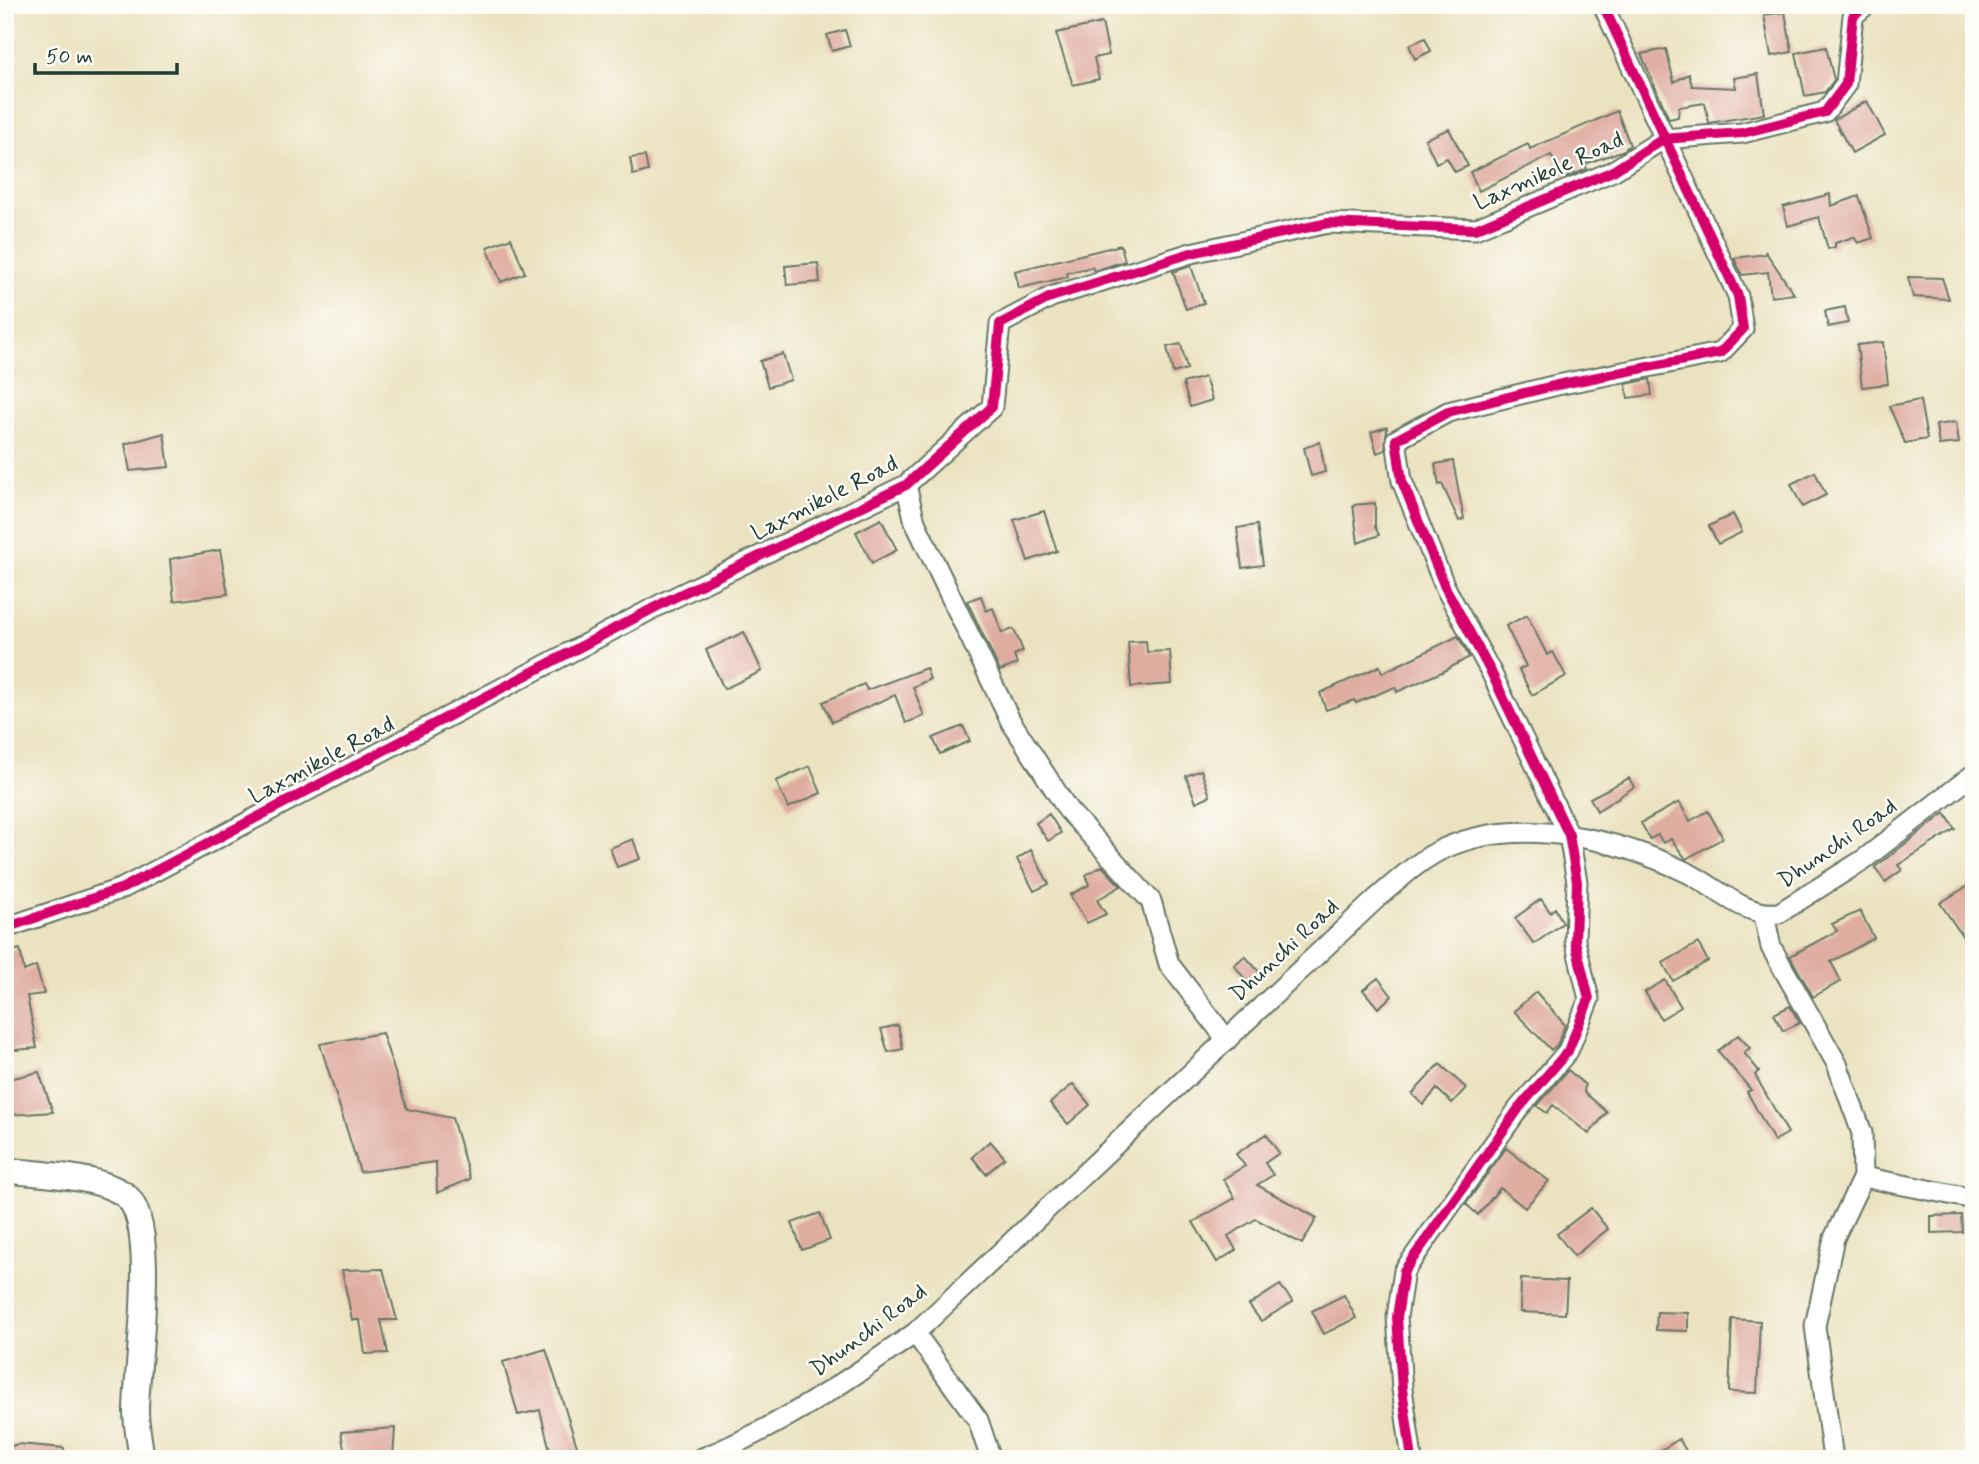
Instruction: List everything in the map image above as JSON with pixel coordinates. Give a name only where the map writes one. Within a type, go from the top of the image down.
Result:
[{"type":"main road","points":[[5,1170],[106,1185],[128,1197],[138,1213],[144,1230],[145,1258],[136,1414],[142,1459]]},
{"type":"street","points":[[1412,1459],[1396,1317],[1404,1271],[1519,1108],[1568,1051],[1589,999],[1575,941],[1577,882],[1569,835],[1491,671],[1445,587],[1402,481],[1396,440],[1448,412],[1558,385],[1720,353],[1743,329],[1738,296],[1603,5]]},
{"type":"street","name":"Laxmikole Road","points":[[5,928],[123,888],[216,842],[670,600],[906,485],[992,407],[1000,324],[1051,298],[1191,253],[1328,223],[1475,229],[1613,171],[1663,139],[1742,134],[1825,112],[1846,83],[1853,16],[1866,5]]},
{"type":"street","points":[[906,485],[915,522],[1010,720],[1068,810],[1152,901],[1169,964],[1227,1040]]},
{"type":"street","name":"Dhunchi Road","points":[[700,1459],[738,1444],[829,1393],[915,1332],[1376,899],[1443,849],[1472,838],[1569,835],[1657,860],[1689,873],[1750,911],[1764,915],[1779,914],[1863,860],[1974,774]]},
{"type":"street","points":[[1764,915],[1771,947],[1837,1064],[1861,1133],[1863,1177],[1834,1238],[1815,1326],[1833,1459]]},
{"type":"street","points":[[1863,1177],[1974,1199]]},
{"type":"street","points":[[915,1332],[978,1420],[991,1459]]},
{"type":"building","points":[[1785,12],[1792,52],[1771,56],[1764,15]]},
{"type":"building","points":[[1102,23],[1109,55],[1094,58],[1099,79],[1073,85],[1056,33]]},
{"type":"building","points":[[845,30],[850,46],[832,51],[827,35]]},
{"type":"building","points":[[1425,38],[1431,51],[1415,59],[1409,45]]},
{"type":"building","points":[[1826,47],[1834,80],[1825,92],[1805,96],[1796,53]]},
{"type":"building","points":[[1666,49],[1674,82],[1689,74],[1692,86],[1736,88],[1734,78],[1758,74],[1764,114],[1709,123],[1705,103],[1679,107],[1678,117],[1669,119],[1641,54]]},
{"type":"building","points":[[1867,101],[1885,135],[1852,153],[1834,120]]},
{"type":"building","points":[[1617,111],[1630,145],[1624,150],[1585,164],[1587,169],[1563,179],[1551,155],[1479,191],[1470,172],[1528,144],[1530,149]]},
{"type":"building","points":[[1449,129],[1468,166],[1455,172],[1447,158],[1436,163],[1425,139]]},
{"type":"building","points":[[645,156],[648,171],[633,175],[630,158]]},
{"type":"building","points":[[1830,194],[1831,206],[1859,196],[1873,238],[1858,243],[1854,237],[1835,243],[1835,247],[1828,249],[1819,217],[1788,226],[1783,207]]},
{"type":"building","points":[[511,238],[525,273],[501,282],[487,247]]},
{"type":"building","points":[[1121,245],[1125,261],[1094,271],[1092,267],[1067,273],[1068,277],[1019,288],[1015,271]]},
{"type":"building","points":[[1765,251],[1794,294],[1771,297],[1768,272],[1742,275],[1734,258],[1766,254]]},
{"type":"building","points":[[818,263],[820,282],[787,285],[785,266]]},
{"type":"building","points":[[1191,266],[1204,303],[1186,309],[1173,272]]},
{"type":"building","points":[[1908,277],[1942,278],[1949,299],[1913,297]]},
{"type":"building","points":[[1845,307],[1848,323],[1828,327],[1825,311]]},
{"type":"building","points":[[1883,342],[1888,384],[1862,387],[1857,345]]},
{"type":"building","points":[[1181,344],[1187,369],[1173,373],[1167,347]]},
{"type":"building","points":[[783,354],[791,380],[768,387],[760,361]]},
{"type":"building","points":[[1205,377],[1212,400],[1190,407],[1183,383]]},
{"type":"building","points":[[1650,379],[1652,395],[1628,398],[1626,384]]},
{"type":"building","points":[[1920,400],[1927,439],[1905,443],[1889,406]]},
{"type":"building","points":[[1956,422],[1959,443],[1939,445],[1936,425]]},
{"type":"building","points":[[1387,427],[1385,450],[1377,453],[1371,432]]},
{"type":"building","points":[[164,433],[169,467],[130,471],[125,444]]},
{"type":"building","points":[[1320,442],[1325,472],[1311,476],[1304,448]]},
{"type":"building","points":[[1453,461],[1464,519],[1459,521],[1442,484],[1439,485],[1435,464]]},
{"type":"building","points":[[1815,472],[1826,495],[1802,507],[1791,484]]},
{"type":"building","points":[[1375,503],[1375,527],[1379,535],[1358,543],[1353,505]]},
{"type":"building","points":[[1044,511],[1057,551],[1028,561],[1014,520]]},
{"type":"building","points":[[1733,514],[1742,532],[1718,544],[1709,526]]},
{"type":"building","points":[[881,519],[897,550],[872,563],[856,532]]},
{"type":"building","points":[[1257,525],[1263,565],[1242,568],[1237,528]]},
{"type":"building","points":[[220,550],[228,594],[174,601],[170,559]]},
{"type":"building","points":[[981,596],[986,611],[993,608],[1002,633],[1014,629],[1023,651],[1014,655],[1017,664],[1000,671],[967,601]]},
{"type":"building","points":[[1527,615],[1547,655],[1553,652],[1566,676],[1532,695],[1519,670],[1526,666],[1506,626]]},
{"type":"building","points":[[744,632],[762,671],[724,689],[706,650]]},
{"type":"building","points":[[1458,636],[1469,657],[1397,692],[1395,687],[1356,703],[1354,700],[1326,710],[1320,693],[1380,666],[1382,673]]},
{"type":"building","points":[[1146,641],[1147,652],[1170,651],[1172,684],[1131,687],[1128,642]]},
{"type":"building","points":[[926,668],[930,679],[913,687],[924,716],[906,723],[895,695],[832,722],[823,702],[864,684],[867,690]]},
{"type":"building","points":[[963,726],[970,741],[940,754],[933,738]]},
{"type":"building","points":[[810,766],[821,793],[788,808],[776,781]]},
{"type":"building","points":[[1201,770],[1210,796],[1196,802],[1186,776]]},
{"type":"building","points":[[1629,778],[1634,787],[1597,811],[1590,798]]},
{"type":"building","points":[[1679,802],[1690,821],[1708,811],[1723,838],[1686,859],[1671,839],[1663,843],[1658,835],[1650,839],[1641,823]]},
{"type":"building","points":[[1945,813],[1955,829],[1898,865],[1902,870],[1885,882],[1875,867]]},
{"type":"building","points":[[1049,814],[1061,833],[1048,841],[1036,823]]},
{"type":"building","points":[[633,839],[640,859],[617,867],[610,848]]},
{"type":"building","points":[[1031,850],[1049,884],[1034,891],[1017,859]]},
{"type":"building","points":[[1102,866],[1121,886],[1097,900],[1106,914],[1087,923],[1070,895],[1089,885],[1086,875]]},
{"type":"building","points":[[1974,882],[1974,953],[1940,903]]},
{"type":"building","points":[[1541,899],[1550,912],[1555,908],[1563,923],[1534,944],[1515,918]]},
{"type":"building","points":[[1860,911],[1874,938],[1831,962],[1841,981],[1813,997],[1790,956],[1837,931],[1832,924]]},
{"type":"building","points":[[1698,943],[1708,961],[1673,981],[1663,963]]},
{"type":"building","points":[[20,949],[24,971],[36,966],[44,994],[27,996],[37,1048],[5,1051],[5,953]]},
{"type":"building","points":[[1245,956],[1260,973],[1248,983],[1234,965]]},
{"type":"building","points":[[1378,978],[1392,996],[1378,1008],[1363,990]]},
{"type":"building","points":[[1665,980],[1681,1007],[1661,1019],[1645,992]]},
{"type":"building","points":[[1536,992],[1565,1025],[1557,1045],[1551,1050],[1514,1011]]},
{"type":"building","points":[[1790,1006],[1800,1023],[1783,1031],[1774,1014]]},
{"type":"building","points":[[898,1025],[903,1049],[888,1052],[881,1029]]},
{"type":"building","points":[[382,1033],[407,1109],[452,1118],[470,1179],[437,1193],[436,1162],[360,1172],[320,1044]]},
{"type":"building","points":[[1738,1035],[1750,1048],[1744,1053],[1759,1071],[1755,1075],[1788,1133],[1774,1141],[1747,1092],[1751,1090],[1718,1051]]},
{"type":"building","points":[[1440,1064],[1466,1088],[1452,1103],[1437,1089],[1423,1105],[1412,1094]]},
{"type":"building","points":[[1568,1070],[1585,1085],[1584,1092],[1607,1112],[1589,1134],[1553,1105],[1547,1113],[1537,1106]]},
{"type":"building","points":[[39,1072],[53,1112],[10,1115],[5,1080]]},
{"type":"building","points":[[1073,1084],[1090,1105],[1068,1124],[1050,1103]]},
{"type":"building","points":[[1266,1134],[1279,1153],[1265,1163],[1273,1175],[1257,1185],[1317,1218],[1302,1244],[1256,1219],[1228,1236],[1236,1250],[1217,1262],[1193,1222],[1235,1198],[1223,1179],[1245,1166],[1236,1154]]},
{"type":"building","points":[[990,1141],[1005,1158],[986,1174],[972,1157]]},
{"type":"building","points":[[1506,1148],[1549,1181],[1525,1208],[1500,1188],[1478,1215],[1466,1204]]},
{"type":"building","points":[[1591,1208],[1608,1229],[1574,1256],[1557,1234]]},
{"type":"building","points":[[820,1213],[830,1240],[802,1250],[792,1223]]},
{"type":"building","points":[[1961,1215],[1962,1232],[1931,1233],[1931,1216]]},
{"type":"building","points":[[383,1269],[397,1320],[381,1320],[388,1353],[365,1354],[360,1320],[352,1320],[342,1270]]},
{"type":"building","points":[[1521,1279],[1567,1281],[1565,1314],[1520,1312]]},
{"type":"building","points":[[1280,1285],[1293,1302],[1261,1321],[1249,1305]]},
{"type":"building","points":[[1344,1295],[1356,1318],[1324,1334],[1312,1311]]},
{"type":"building","points":[[1657,1312],[1688,1313],[1688,1331],[1656,1330]]},
{"type":"building","points":[[1732,1319],[1760,1321],[1757,1393],[1729,1392]]},
{"type":"building","points":[[546,1349],[581,1459],[552,1459],[540,1410],[518,1415],[503,1362]]},
{"type":"building","points":[[395,1428],[393,1459],[346,1459],[341,1432]]},
{"type":"building","points":[[1679,1439],[1691,1459],[1647,1459]]},
{"type":"building","points":[[18,1444],[64,1448],[63,1459],[5,1459],[5,1448]]},
{"type":"cycle path","points":[[1412,1459],[1402,1389],[1397,1317],[1404,1271],[1519,1108],[1568,1051],[1589,999],[1575,941],[1577,882],[1569,835],[1491,672],[1445,587],[1402,481],[1396,440],[1448,412],[1557,385],[1720,353],[1743,329],[1738,296],[1603,5]]},
{"type":"cycle path","points":[[5,928],[123,888],[669,600],[906,485],[992,407],[1000,324],[1051,297],[1191,253],[1328,223],[1475,229],[1613,171],[1663,139],[1742,133],[1825,112],[1846,84],[1853,16],[1866,5]]}]
